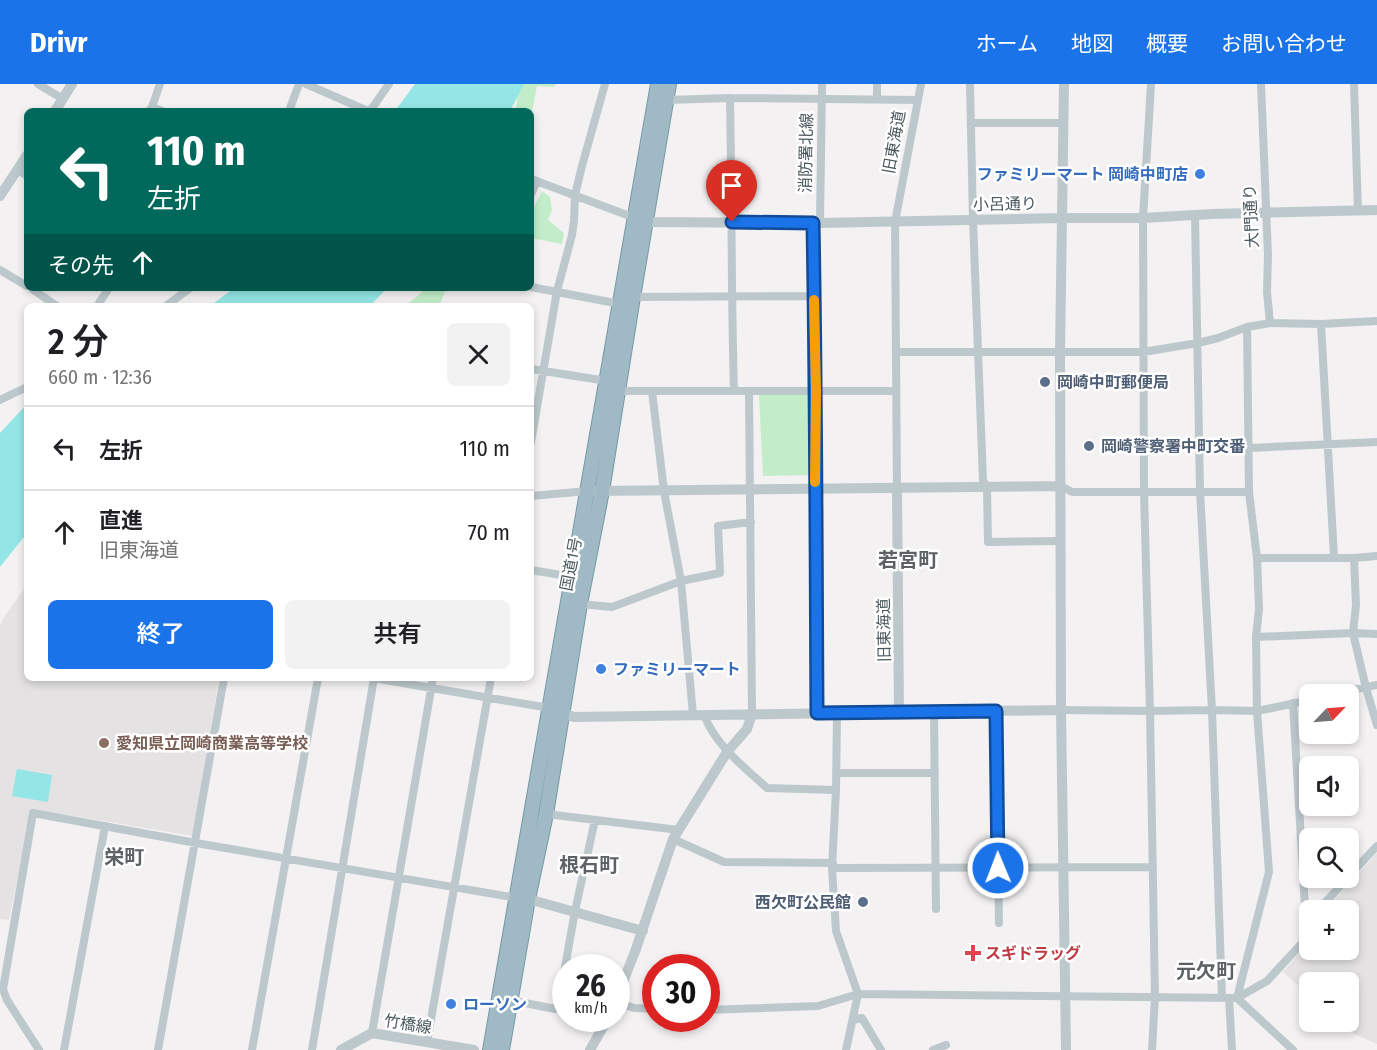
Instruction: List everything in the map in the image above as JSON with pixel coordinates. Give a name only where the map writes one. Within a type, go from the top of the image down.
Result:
[{"type":"highway","name":"国道1号","points":[[490,1050],[522,898],[546,814],[580,603],[595,491],[640,220],[658,84]]},
{"type":"highway","name":"国道1号","points":[[640,220],[669,84]]},
{"type":"highway","name":"国道1号","points":[[502,1050],[549,708],[573,577],[595,491]]},
{"type":"street","points":[[38,84],[63,99]]},
{"type":"street","points":[[57,108],[72,84]]},
{"type":"street","points":[[151,108],[160,84]]},
{"type":"street","points":[[290,108],[299,84]]},
{"type":"street","points":[[306,84],[362,108]]},
{"type":"street","points":[[371,108],[389,84]]},
{"type":"street","points":[[534,418],[557,291],[572,235],[575,195],[605,84]]},
{"type":"street","name":"消防署北線","points":[[817,713],[814,296],[822,84]]},
{"type":"street","points":[[877,84],[877,99]]},
{"type":"street","name":"旧東海道","points":[[899,712],[895,222],[921,84]]},
{"type":"street","points":[[970,84],[978,353],[983,480],[987,488],[988,542],[1061,541]]},
{"type":"street","points":[[1064,84],[1060,353],[1061,710],[1066,1050]]},
{"type":"street","points":[[1151,84],[1143,218],[1143,352],[1155,998],[1152,1050]]},
{"type":"street","name":"大門通り","points":[[1261,84],[1268,255],[1267,292],[1270,323]]},
{"type":"street","points":[[1354,84],[1358,211]]},
{"type":"street","points":[[666,100],[730,98],[917,100]]},
{"type":"street","points":[[730,98],[734,391]]},
{"type":"street","points":[[972,123],[1064,123]]},
{"type":"street","points":[[0,196],[22,173]]},
{"type":"street","points":[[534,180],[640,220]]},
{"type":"street","name":"小呂通り","points":[[640,220],[895,222],[1143,218],[1377,210]]},
{"type":"street","points":[[1195,215],[1200,491],[1232,1050]]},
{"type":"street","points":[[0,270],[24,284]]},
{"type":"street","points":[[534,287],[626,301],[814,296]]},
{"type":"street","points":[[35,291],[53,303]]},
{"type":"street","points":[[170,303],[186,291]]},
{"type":"street","points":[[896,352],[1143,352],[1198,343],[1247,327],[1270,323],[1321,324],[1377,321]]},
{"type":"street","points":[[1321,324],[1334,557]]},
{"type":"street","points":[[1230,998],[1269,872],[1257,711],[1256,637],[1259,609],[1257,558],[1249,492],[1247,327]]},
{"type":"street","points":[[534,369],[612,386],[652,391],[896,391]]},
{"type":"street","points":[[0,400],[24,388]]},
{"type":"street","points":[[652,391],[664,491],[681,581],[698,715],[707,722],[727,752],[767,788],[836,790]]},
{"type":"street","points":[[630,965],[676,835],[727,752],[747,729],[752,714],[749,391]]},
{"type":"street","points":[[1250,448],[1377,442]]},
{"type":"street","points":[[534,496],[595,491],[1061,486],[1072,492],[1249,492]]},
{"type":"street","points":[[580,603],[612,607],[681,581],[720,573],[718,526],[751,522]]},
{"type":"street","points":[[1257,558],[1377,556]]},
{"type":"street","points":[[1354,558],[1356,605],[1353,633],[1377,722]]},
{"type":"street","points":[[534,570],[573,577]]},
{"type":"street","points":[[1256,637],[1377,634]]},
{"type":"street","points":[[158,1050],[223,681]]},
{"type":"street","points":[[250,1049],[287,858],[317,681]]},
{"type":"street","points":[[312,1050],[373,681]]},
{"type":"street","points":[[391,681],[549,708],[574,717],[1061,710],[1257,711],[1299,702]]},
{"type":"street","points":[[372,1034],[432,681]]},
{"type":"street","points":[[427,1042],[491,681]]},
{"type":"street","points":[[1359,689],[1377,685]]},
{"type":"street","points":[[1293,703],[1306,900]]},
{"type":"street","points":[[996,711],[999,923]]},
{"type":"street","points":[[934,712],[936,909]]},
{"type":"street","points":[[837,713],[837,773],[832,866],[836,932],[858,994],[846,1050]]},
{"type":"street","points":[[837,773],[935,772]]},
{"type":"street","points":[[39,1050],[7,1000],[3,989],[33,813],[522,898],[643,931]]},
{"type":"street","points":[[546,814],[595,820],[676,835],[724,862],[935,869],[1153,867]]},
{"type":"street","points":[[510,1000],[555,1009],[558,1006],[575,911],[595,820]]},
{"type":"street","points":[[64,1050],[105,826]]},
{"type":"street","points":[[1359,865],[1377,846]]},
{"type":"street","points":[[1327,900],[1338,888]]},
{"type":"street","points":[[720,1010],[818,1006],[858,994],[1230,998],[1267,981],[1299,946]]},
{"type":"street","points":[[1230,998],[1293,1050]]},
{"type":"street","points":[[853,1020],[862,1018],[881,1050]]},
{"type":"street","points":[[590,1050],[600,1032]]},
{"type":"street","name":"竹橋線","points":[[341,1050],[372,1034],[474,1050]]},
{"type":"street","points":[[933,1050],[946,1045]]},
{"type":"shaded area","name":"愛知県立岡崎商業高等学校","points":[[24,589],[24,681],[219,681],[193,836],[32,809],[9,920],[0,919],[0,626]]},
{"type":"shaded area","points":[[1377,853],[1377,1044],[1352,1032],[1359,1032],[1359,972],[1299,972],[1299,986],[1283,972],[1299,953],[1299,960],[1359,960],[1359,900],[1334,900],[1345,888],[1359,888],[1359,873]]},
{"type":"green space","points":[[524,84],[556,84],[554,87],[537,86],[533,108],[516,108],[517,97]]},
{"type":"green space","points":[[542,191],[550,197],[552,210],[548,220],[564,233],[562,244],[534,239],[534,207]]},
{"type":"green space","points":[[422,291],[445,291],[440,303],[409,303]]},
{"type":"green space","points":[[812,393],[815,475],[763,476],[759,395]]},
{"type":"water","points":[[415,84],[524,84],[512,108],[397,108]]},
{"type":"water","points":[[230,291],[384,291],[373,303],[214,303]]},
{"type":"water","points":[[24,407],[24,537],[0,567],[0,433]]},
{"type":"water","points":[[17,769],[52,775],[48,802],[12,796]]},
{"type":"slow traffic","points":[[814,300],[815,482]]},
{"type":"place","name":"ファミリーマート 岡崎中町店","points":[[1200,174]]},
{"type":"place","name":"岡崎中町郵便局","points":[[1045,382]]},
{"type":"place","name":"岡崎警察署中町交番","points":[[1089,446]]},
{"type":"place","name":"ファミリーマート","points":[[601,669]]},
{"type":"place","name":"愛知県立岡崎商業高等学校","points":[[104,743]]},
{"type":"place","name":"西欠町公民館","points":[[863,902]]},
{"type":"place","name":"スギドラッグ","points":[[973,953]]},
{"type":"place","name":"ローソン","points":[[451,1004]]},
{"type":"district","name":"若宮町","points":[[908,560]]},
{"type":"district","name":"栄町","points":[[124,857]]},
{"type":"district","name":"根石町","points":[[589,865]]},
{"type":"district","name":"元欠町","points":[[1206,971]]},
{"type":"route","points":[[732,222],[813,223],[817,713],[996,711],[998,868]]}]
